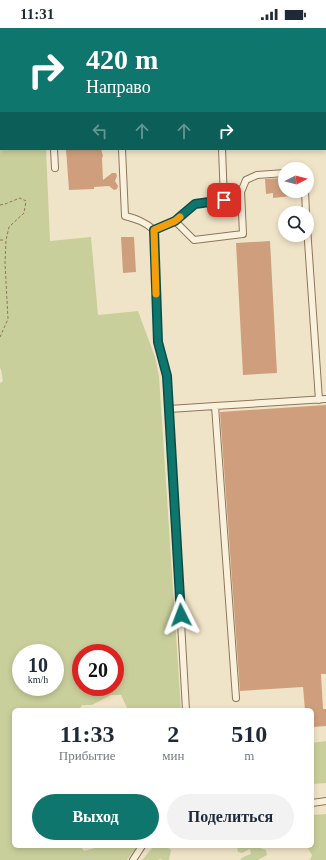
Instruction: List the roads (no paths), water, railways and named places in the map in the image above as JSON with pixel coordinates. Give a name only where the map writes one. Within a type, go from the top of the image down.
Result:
[{"type":"street","points":[[54,150],[54,168]]},
{"type":"street","points":[[122,150],[126,216],[146,223],[154,230],[158,342],[167,376],[186,708]]},
{"type":"street","points":[[154,230],[175,221],[195,204],[224,200],[222,150]]},
{"type":"street","points":[[175,221],[194,240],[243,234],[241,192],[246,180],[257,175],[278,174]]},
{"type":"street","points":[[308,242],[319,400]]},
{"type":"street","points":[[169,409],[326,399]]},
{"type":"street","points":[[215,406],[236,698]]},
{"type":"street","points":[[314,803],[326,801]]},
{"type":"street","points":[[132,860],[141,848]]}]
